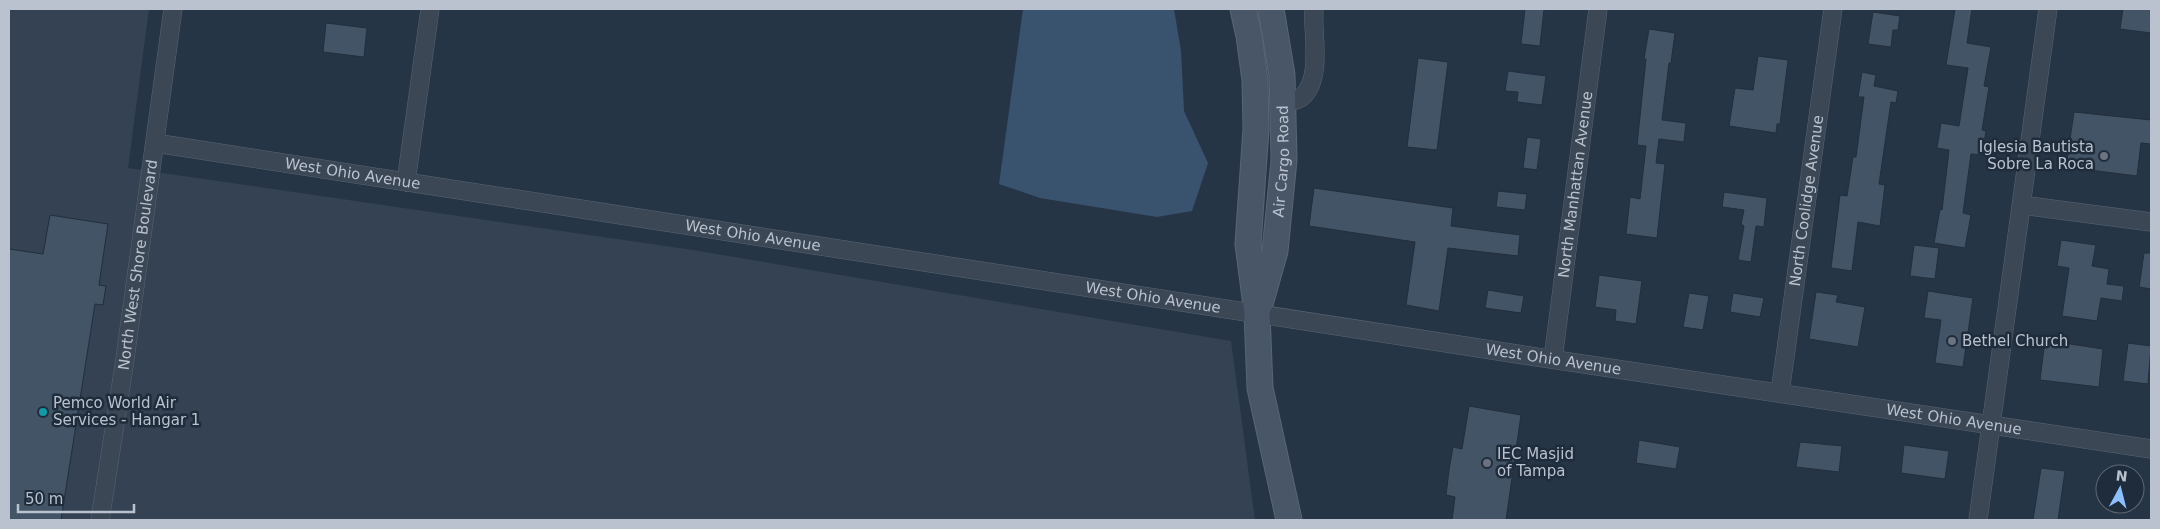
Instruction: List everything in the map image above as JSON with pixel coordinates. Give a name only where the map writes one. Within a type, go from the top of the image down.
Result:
[{"type":"street","name":"North West Shore Boulevard","points":[[100,520],[124,366],[173,9]]},
{"type":"street","points":[[406,182],[430,9]]},
{"type":"street","name":"Air Cargo Road","points":[[1243,9],[1255,80],[1256,129],[1248,244],[1257,313],[1260,388],[1289,520]]},
{"type":"street","name":"Air Cargo Road","points":[[1257,313],[1275,252],[1284,160],[1282,76],[1271,9]]},
{"type":"street","points":[[1284,104],[1301,97],[1310,85],[1315,50],[1314,9]]},
{"type":"street","name":"North Manhattan Avenue","points":[[1553,359],[1598,9]]},
{"type":"street","name":"North Coolidge Avenue","points":[[1780,393],[1832,9]]},
{"type":"street","points":[[1978,520],[2048,9]]},
{"type":"street","name":"West Ohio Avenue","points":[[155,143],[1553,359],[2151,449]]},
{"type":"street","points":[[2022,205],[2151,222]]},
{"type":"shaded area","points":[[9,9],[149,9],[128,168],[693,250],[1231,341],[1255,520],[9,520]]},
{"type":"shaded area","points":[[1023,9],[1174,9],[1181,51],[1184,111],[1208,163],[1192,211],[1157,217],[1040,198],[999,184]]},
{"type":"building","points":[[1525,9],[1544,9],[1540,46],[1521,44]]},
{"type":"building","points":[[1955,9],[1972,9],[1967,43],[1991,47],[1984,86],[1989,87],[1982,130],[1986,131],[1982,155],[1971,154],[1963,213],[1971,215],[1965,248],[1934,243],[1940,209],[1942,210],[1949,150],[1937,148],[1941,123],[1959,126],[1968,68],[1946,65]]},
{"type":"building","points":[[2123,9],[2151,9],[2151,33],[2120,29]]},
{"type":"building","points":[[1873,12],[1900,16],[1898,30],[1893,30],[1891,47],[1868,44]]},
{"type":"building","points":[[326,23],[367,28],[364,57],[323,52]]},
{"type":"building","points":[[1649,29],[1675,33],[1671,63],[1669,63],[1662,120],[1686,123],[1684,142],[1659,139],[1656,163],[1665,164],[1657,238],[1626,234],[1630,197],[1640,199],[1646,146],[1637,145],[1646,59],[1644,59]]},
{"type":"building","points":[[1758,56],[1788,60],[1780,124],[1777,124],[1776,133],[1729,126],[1735,88],[1753,90]]},
{"type":"building","points":[[1418,58],[1448,62],[1437,150],[1407,147]]},
{"type":"building","points":[[1508,71],[1546,76],[1542,105],[1517,102],[1518,92],[1505,91]]},
{"type":"building","points":[[1862,72],[1876,75],[1874,86],[1898,91],[1896,103],[1891,102],[1879,184],[1885,185],[1880,226],[1858,222],[1852,271],[1831,268],[1840,195],[1847,196],[1853,157],[1856,157],[1864,97],[1858,97]]},
{"type":"building","points":[[2074,112],[2151,120],[2151,144],[2141,143],[2137,176],[2066,167]]},
{"type":"building","points":[[1527,137],[1541,139],[1537,170],[1523,168]]},
{"type":"building","points":[[1314,188],[1453,208],[1451,226],[1520,235],[1518,256],[1448,248],[1439,311],[1406,305],[1415,242],[1309,226]]},
{"type":"building","points":[[1498,191],[1527,194],[1525,210],[1496,207]]},
{"type":"building","points":[[1724,192],[1767,198],[1764,227],[1756,226],[1751,262],[1738,260],[1744,226],[1741,224],[1744,210],[1722,207]]},
{"type":"building","name":"Pemco World Air Services - Hangar 1","points":[[50,215],[108,224],[99,285],[106,286],[103,305],[95,304],[61,520],[9,520],[9,249],[43,254]]},
{"type":"building","points":[[2061,240],[2096,245],[2092,266],[2109,269],[2107,284],[2124,286],[2122,301],[2101,298],[2097,321],[2062,316],[2069,268],[2057,266]]},
{"type":"building","points":[[1914,245],[1939,248],[1935,279],[1910,276]]},
{"type":"building","points":[[2144,253],[2151,253],[2151,289],[2139,287]]},
{"type":"building","points":[[1599,275],[1642,281],[1636,324],[1615,321],[1616,310],[1595,307]]},
{"type":"building","points":[[1488,290],[1524,296],[1521,313],[1485,308]]},
{"type":"building","name":"Bethel Church","points":[[1928,291],[1973,298],[1963,367],[1935,363],[1941,320],[1924,318]]},
{"type":"building","points":[[1816,292],[1838,295],[1836,302],[1865,307],[1858,347],[1809,339]]},
{"type":"building","points":[[1689,293],[1709,296],[1703,330],[1683,327]]},
{"type":"building","points":[[1733,293],[1764,298],[1760,317],[1730,312]]},
{"type":"building","points":[[2045,340],[2103,349],[2099,387],[2040,380]]},
{"type":"building","points":[[2128,343],[2151,346],[2148,384],[2123,381]]},
{"type":"building","name":"IEC Masjid of Tampa","points":[[1469,406],[1521,415],[1506,520],[1452,520],[1455,497],[1446,495],[1449,470],[1453,447],[1462,449]]},
{"type":"building","points":[[1639,440],[1680,447],[1676,469],[1636,463]]},
{"type":"building","points":[[1800,442],[1842,446],[1839,472],[1796,467]]},
{"type":"building","points":[[1904,445],[1949,451],[1945,479],[1901,473]]},
{"type":"building","points":[[2041,468],[2065,471],[2058,520],[2033,520]]},
{"type":"place","name":"Iglesia Bautista Sobre La Roca","points":[[2104,156]]},
{"type":"place","name":"Bethel Church","points":[[1952,341]]},
{"type":"place","name":"Pemco World Air Services - Hangar 1","points":[[43,412]]},
{"type":"place","name":"IEC Masjid of Tampa","points":[[1487,463]]}]
